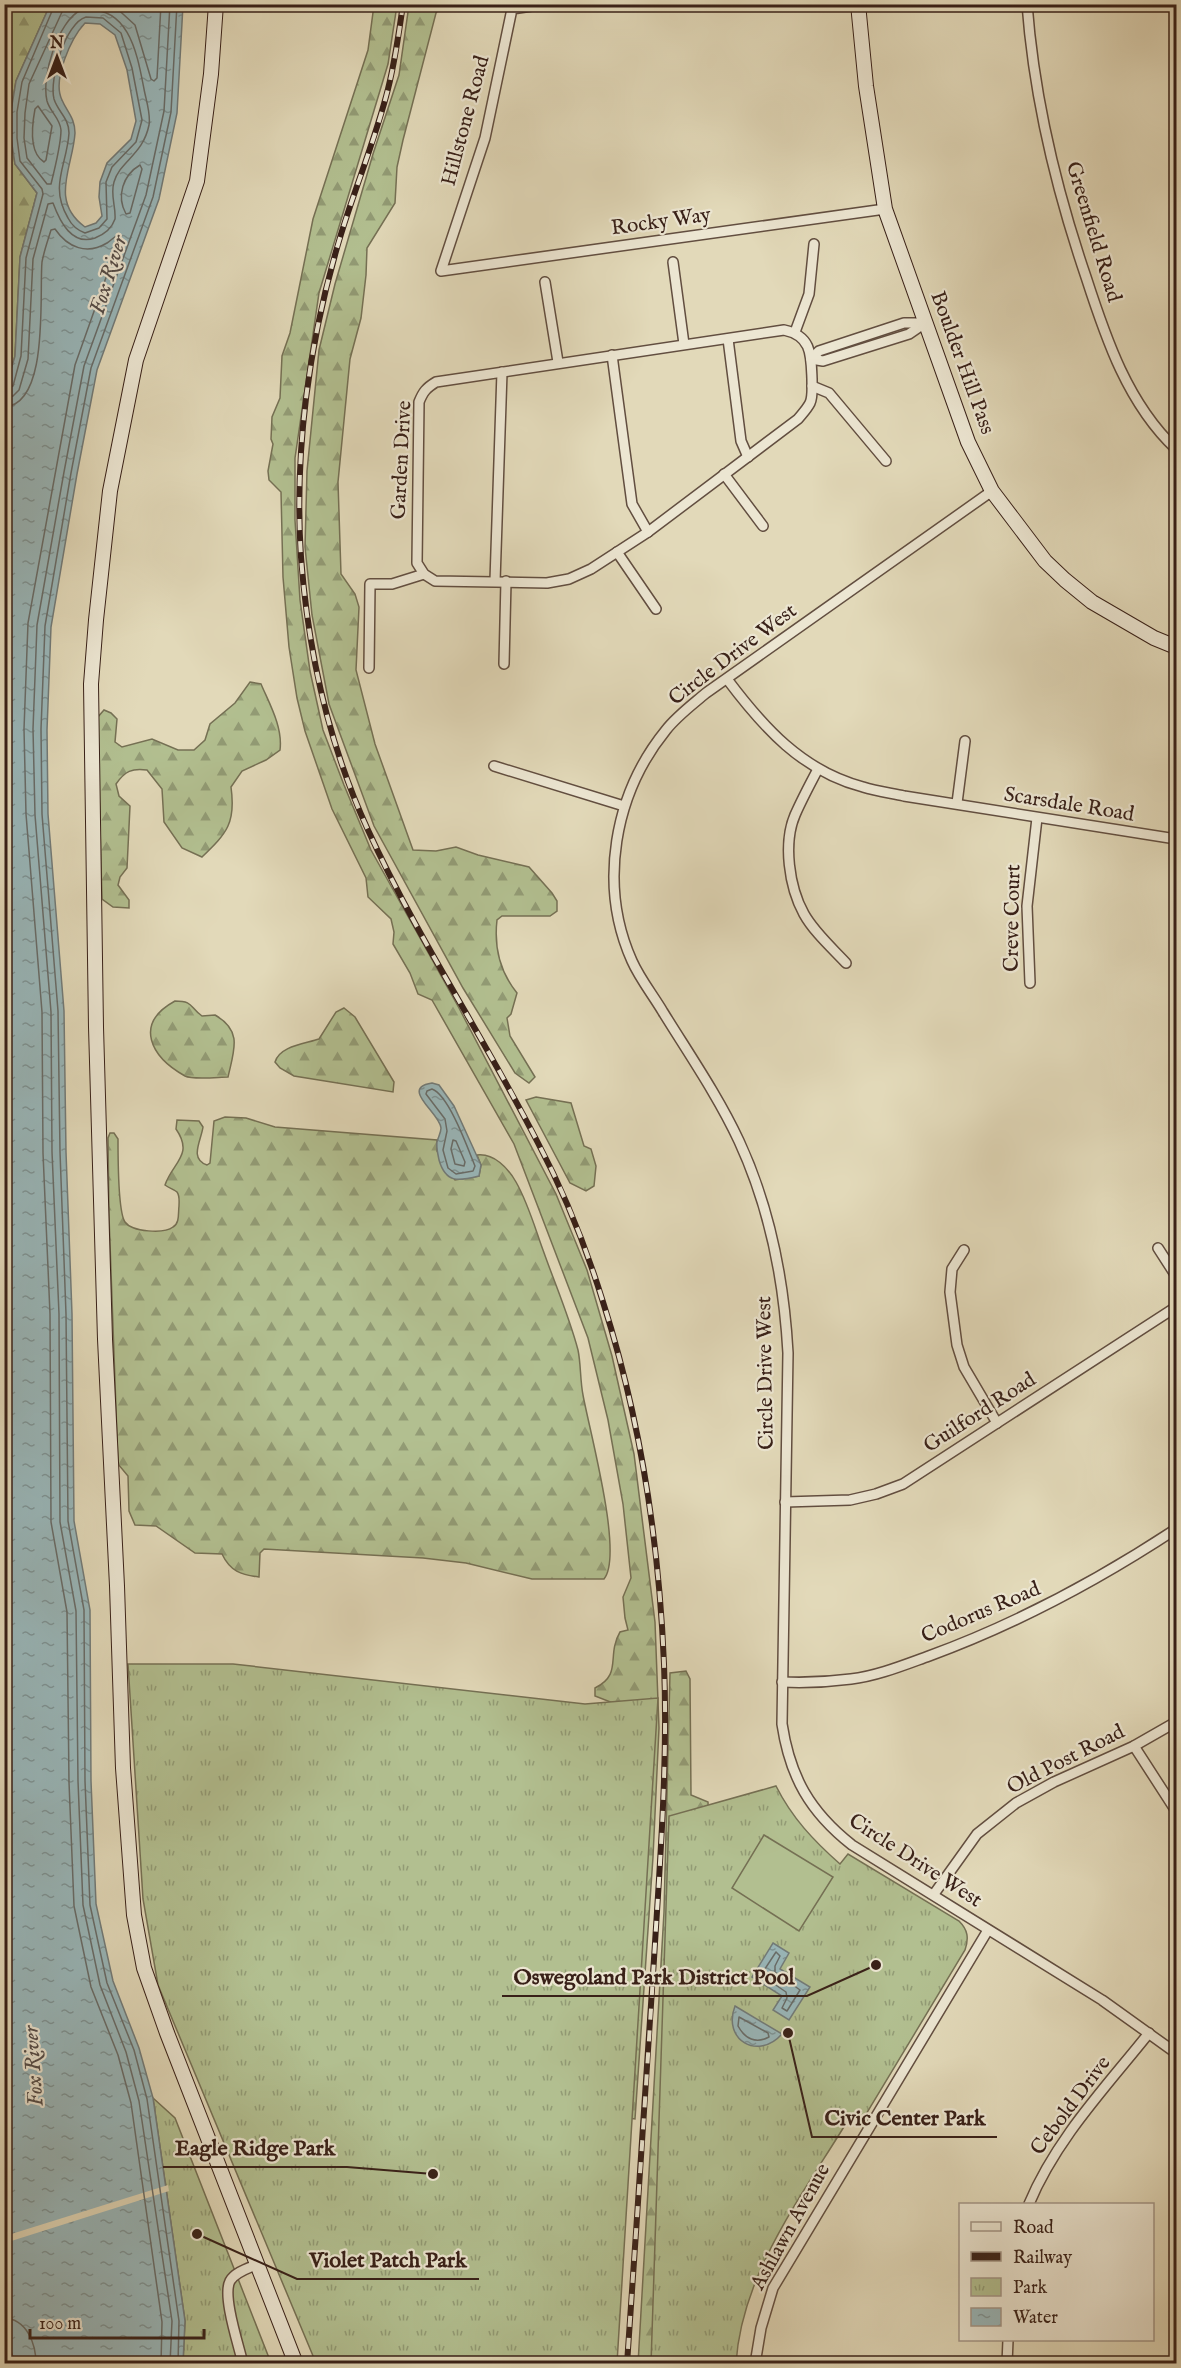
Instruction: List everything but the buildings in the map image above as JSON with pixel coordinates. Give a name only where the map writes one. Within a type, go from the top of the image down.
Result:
[{"type":"street","points":[[216,4],[211,75],[197,181],[136,360],[110,491],[91,684],[96,1015],[105,1339],[123,1768],[134,1915],[144,1968],[155,2001],[296,2364]]},
{"type":"street","name":"Hillstone Road","points":[[441,271],[485,138],[512,9],[545,4]]},
{"type":"street","name":"Boulder Hill Pass","points":[[858,4],[866,86],[885,209],[968,442],[992,491],[1045,561],[1065,580],[1092,602],[1154,638],[1176,647]]},
{"type":"street","name":"Greenfield Road","points":[[1027,4],[1039,97],[1054,171],[1105,334],[1138,403],[1148,418],[1176,449]]},
{"type":"street","name":"Rocky Way","points":[[441,271],[885,209]]},
{"type":"street","points":[[369,668],[370,584],[393,584],[423,574],[435,580],[547,583],[569,579],[591,569],[648,532],[798,419],[810,402],[812,386],[809,348],[795,332],[809,294],[813,244]]},
{"type":"street","points":[[673,262],[684,344]]},
{"type":"street","points":[[545,282],[558,362]]},
{"type":"street","points":[[811,359],[819,351],[904,323],[925,323]]},
{"type":"street","name":"Garden Drive","points":[[423,574],[417,563],[419,402],[424,389],[436,382],[558,362],[784,330],[795,332]]},
{"type":"street","points":[[728,339],[741,441],[748,457]]},
{"type":"street","points":[[612,355],[632,504],[648,532]]},
{"type":"street","points":[[495,580],[502,372]]},
{"type":"street","points":[[812,386],[829,393],[886,461]]},
{"type":"street","points":[[724,474],[763,526]]},
{"type":"street","name":"Circle Drive West","points":[[992,491],[706,693],[665,731],[644,761],[624,806],[614,855],[616,909],[633,962],[715,1097],[739,1142],[768,1220],[778,1263],[786,1315],[788,1353],[782,1724],[794,1773],[810,1804],[829,1827],[852,1845],[1096,1996],[1176,2053]]},
{"type":"street","points":[[617,552],[656,609]]},
{"type":"street","points":[[504,664],[506,581]]},
{"type":"street","name":"Scarsdale Road","points":[[727,679],[771,734],[818,769],[862,787],[904,796],[1176,839]]},
{"type":"street","points":[[957,803],[964,741]]},
{"type":"street","points":[[494,766],[624,806]]},
{"type":"street","points":[[818,769],[794,816],[790,837],[790,858],[795,893],[805,915],[846,963]]},
{"type":"street","name":"Creve Court","points":[[1030,983],[1027,906],[1037,818]]},
{"type":"street","points":[[1158,1248],[1176,1276]]},
{"type":"street","points":[[964,1250],[952,1269],[950,1292],[957,1345],[964,1367],[997,1423]]},
{"type":"street","name":"Guilford Road","points":[[785,1502],[850,1500],[903,1484],[1176,1306]]},
{"type":"street","name":"Codorus Road","points":[[782,1682],[852,1679],[896,1668],[966,1643],[1031,1614],[1114,1570],[1176,1529]]},
{"type":"street","name":"Old Post Road","points":[[933,1894],[976,1834],[1016,1803],[1054,1782],[1134,1746],[1176,1722]]},
{"type":"street","points":[[1134,1746],[1176,1811]]},
{"type":"street","name":"Ashlawn Avenue","points":[[755,2364],[761,2328],[773,2288],[988,1930]]},
{"type":"street","name":"Cebold Drive","points":[[1030,2203],[1047,2167],[1072,2128],[1149,2032]]},
{"type":"street","points":[[243,2364],[228,2300],[228,2288],[231,2278],[258,2264]]},
{"type":"street","points":[[1176,2310],[1176,2354]]},
{"type":"street","points":[[1007,2364],[1008,2341]]},
{"type":"green space","points":[[5,5],[50,5],[16,81],[11,111],[11,138],[15,164],[37,193],[20,257],[15,356],[5,393]]},
{"type":"green space","points":[[374,5],[397,5],[388,64],[319,293],[295,458],[295,520],[300,600],[310,671],[323,730],[344,785],[371,850],[459,1008],[556,1194],[587,1270],[612,1356],[634,1454],[655,1622],[659,1728],[653,1857],[635,2119],[621,2117],[631,1710],[595,1696],[595,1688],[604,1683],[612,1670],[614,1649],[620,1632],[628,1630],[623,1597],[631,1578],[623,1504],[608,1420],[588,1338],[514,1144],[432,1000],[418,994],[410,973],[393,944],[394,932],[391,919],[368,897],[366,878],[332,809],[305,731],[289,647],[283,577],[281,492],[269,480],[268,471],[273,444],[271,439],[272,417],[280,398],[282,356],[290,333],[313,219],[368,50]]},
{"type":"green space","points":[[409,5],[441,5],[436,13],[403,140],[397,167],[395,203],[367,248],[361,318],[350,359],[338,482],[341,574],[355,594],[359,607],[356,670],[375,744],[413,850],[436,851],[456,847],[478,855],[529,867],[557,901],[557,911],[550,916],[502,916],[497,920],[496,939],[499,958],[506,976],[517,993],[511,1014],[507,1018],[510,1036],[535,1077],[529,1083],[515,1073],[463,988],[374,826],[329,704],[312,615],[305,547],[307,471],[319,350],[335,284],[399,75]]},
{"type":"green space","points":[[250,682],[261,684],[268,699],[277,724],[280,750],[266,760],[242,771],[231,787],[232,810],[228,826],[218,841],[202,857],[182,848],[164,822],[162,789],[147,770],[129,771],[116,784],[119,796],[130,806],[127,868],[120,877],[118,885],[129,900],[129,908],[113,907],[102,899],[97,718],[104,710],[117,719],[115,742],[122,747],[152,739],[178,750],[194,750],[205,740],[210,724],[235,703]]},
{"type":"green space","points":[[175,1001],[188,1003],[202,1016],[215,1015],[230,1028],[234,1050],[228,1077],[185,1076],[163,1060],[156,1050],[151,1040],[154,1020],[162,1010]]},
{"type":"green space","points":[[344,1008],[355,1017],[394,1082],[393,1092],[294,1076],[280,1068],[275,1062],[287,1049],[319,1039],[336,1012]]},
{"type":"green space","points":[[536,1097],[571,1103],[584,1146],[591,1149],[596,1166],[594,1186],[586,1191],[570,1183],[526,1100]]},
{"type":"green space","points":[[225,1117],[246,1118],[275,1127],[437,1140],[437,1151],[455,1180],[479,1176],[481,1165],[477,1155],[495,1159],[509,1172],[528,1207],[578,1350],[583,1395],[608,1519],[609,1566],[604,1579],[532,1579],[466,1563],[423,1558],[264,1549],[260,1553],[259,1577],[247,1575],[232,1568],[222,1554],[195,1553],[156,1526],[135,1525],[129,1511],[128,1476],[118,1464],[108,1138],[110,1133],[114,1133],[118,1139],[120,1196],[125,1222],[141,1230],[163,1231],[175,1225],[178,1218],[178,1194],[165,1185],[183,1152],[181,1138],[176,1129],[177,1120],[199,1121],[203,1127],[197,1154],[198,1158],[207,1165],[210,1163],[214,1121]]},
{"type":"green space","points":[[128,1664],[233,1664],[585,1704],[658,1698],[617,2363],[316,2363],[158,1985],[143,1899]]},
{"type":"green space","points":[[686,1671],[690,1679],[691,1795],[708,1802],[709,1829],[681,2363],[638,2364],[664,1912],[670,1673]]},
{"type":"green space","points":[[776,1786],[804,1828],[840,1864],[848,1854],[959,1921],[966,1931],[966,1946],[865,2116],[857,2119],[850,2117],[778,2234],[750,2297],[741,2329],[736,2363],[651,2364],[669,1816]]},
{"type":"green space","points":[[764,1835],[833,1877],[799,1931],[732,1888]]},
{"type":"green space","points":[[153,2098],[175,2118],[271,2363],[183,2363],[185,2321]]},
{"type":"water","name":"Fox River","points":[[50,5],[183,5],[177,113],[159,199],[97,370],[77,474],[51,627],[47,730],[48,814],[64,1011],[72,1314],[74,1521],[90,1610],[91,1781],[96,1904],[113,1981],[139,2048],[153,2098],[185,2321],[183,2363],[15,2363],[5,2333],[4,393],[15,356],[20,257],[37,193],[15,164],[11,138],[11,111],[16,81]],"holes":[[[85,23],[100,24],[115,35],[127,70],[136,121],[131,139],[107,163],[100,182],[99,197],[102,216],[96,223],[85,227],[74,217],[65,195],[75,128],[62,100],[59,82],[69,49],[80,30]]]},
{"type":"water","points":[[432,1083],[439,1085],[454,1106],[481,1165],[479,1176],[454,1179],[449,1177],[442,1168],[437,1146],[441,1128],[419,1090]]},
{"type":"water","points":[[773,1943],[789,1953],[780,1969],[810,1987],[789,2020],[773,2010],[782,1996],[752,1977]]},
{"type":"water","points":[[735,2006],[782,2034],[773,2042],[763,2046],[745,2043],[733,2029],[732,2018]]},
{"type":"pier","points":[[168,2185],[169,2191],[5,2243],[5,2236]]},
{"type":"railway","points":[[403,4],[388,89],[328,279],[312,358],[306,398],[300,478],[299,517],[304,592],[322,696],[354,797],[387,870],[517,1104],[566,1201],[589,1261],[616,1346],[646,1481],[658,1572],[664,1664],[665,1738],[659,1885],[627,2364]]},
{"type":"place","name":"Oswegoland Park District Pool","points":[[876,1965]]},
{"type":"place","name":"Civic Center Park","points":[[788,2033]]},
{"type":"place","name":"Eagle Ridge Park","points":[[433,2174]]},
{"type":"place","name":"Violet Patch Park","points":[[197,2234]]}]
